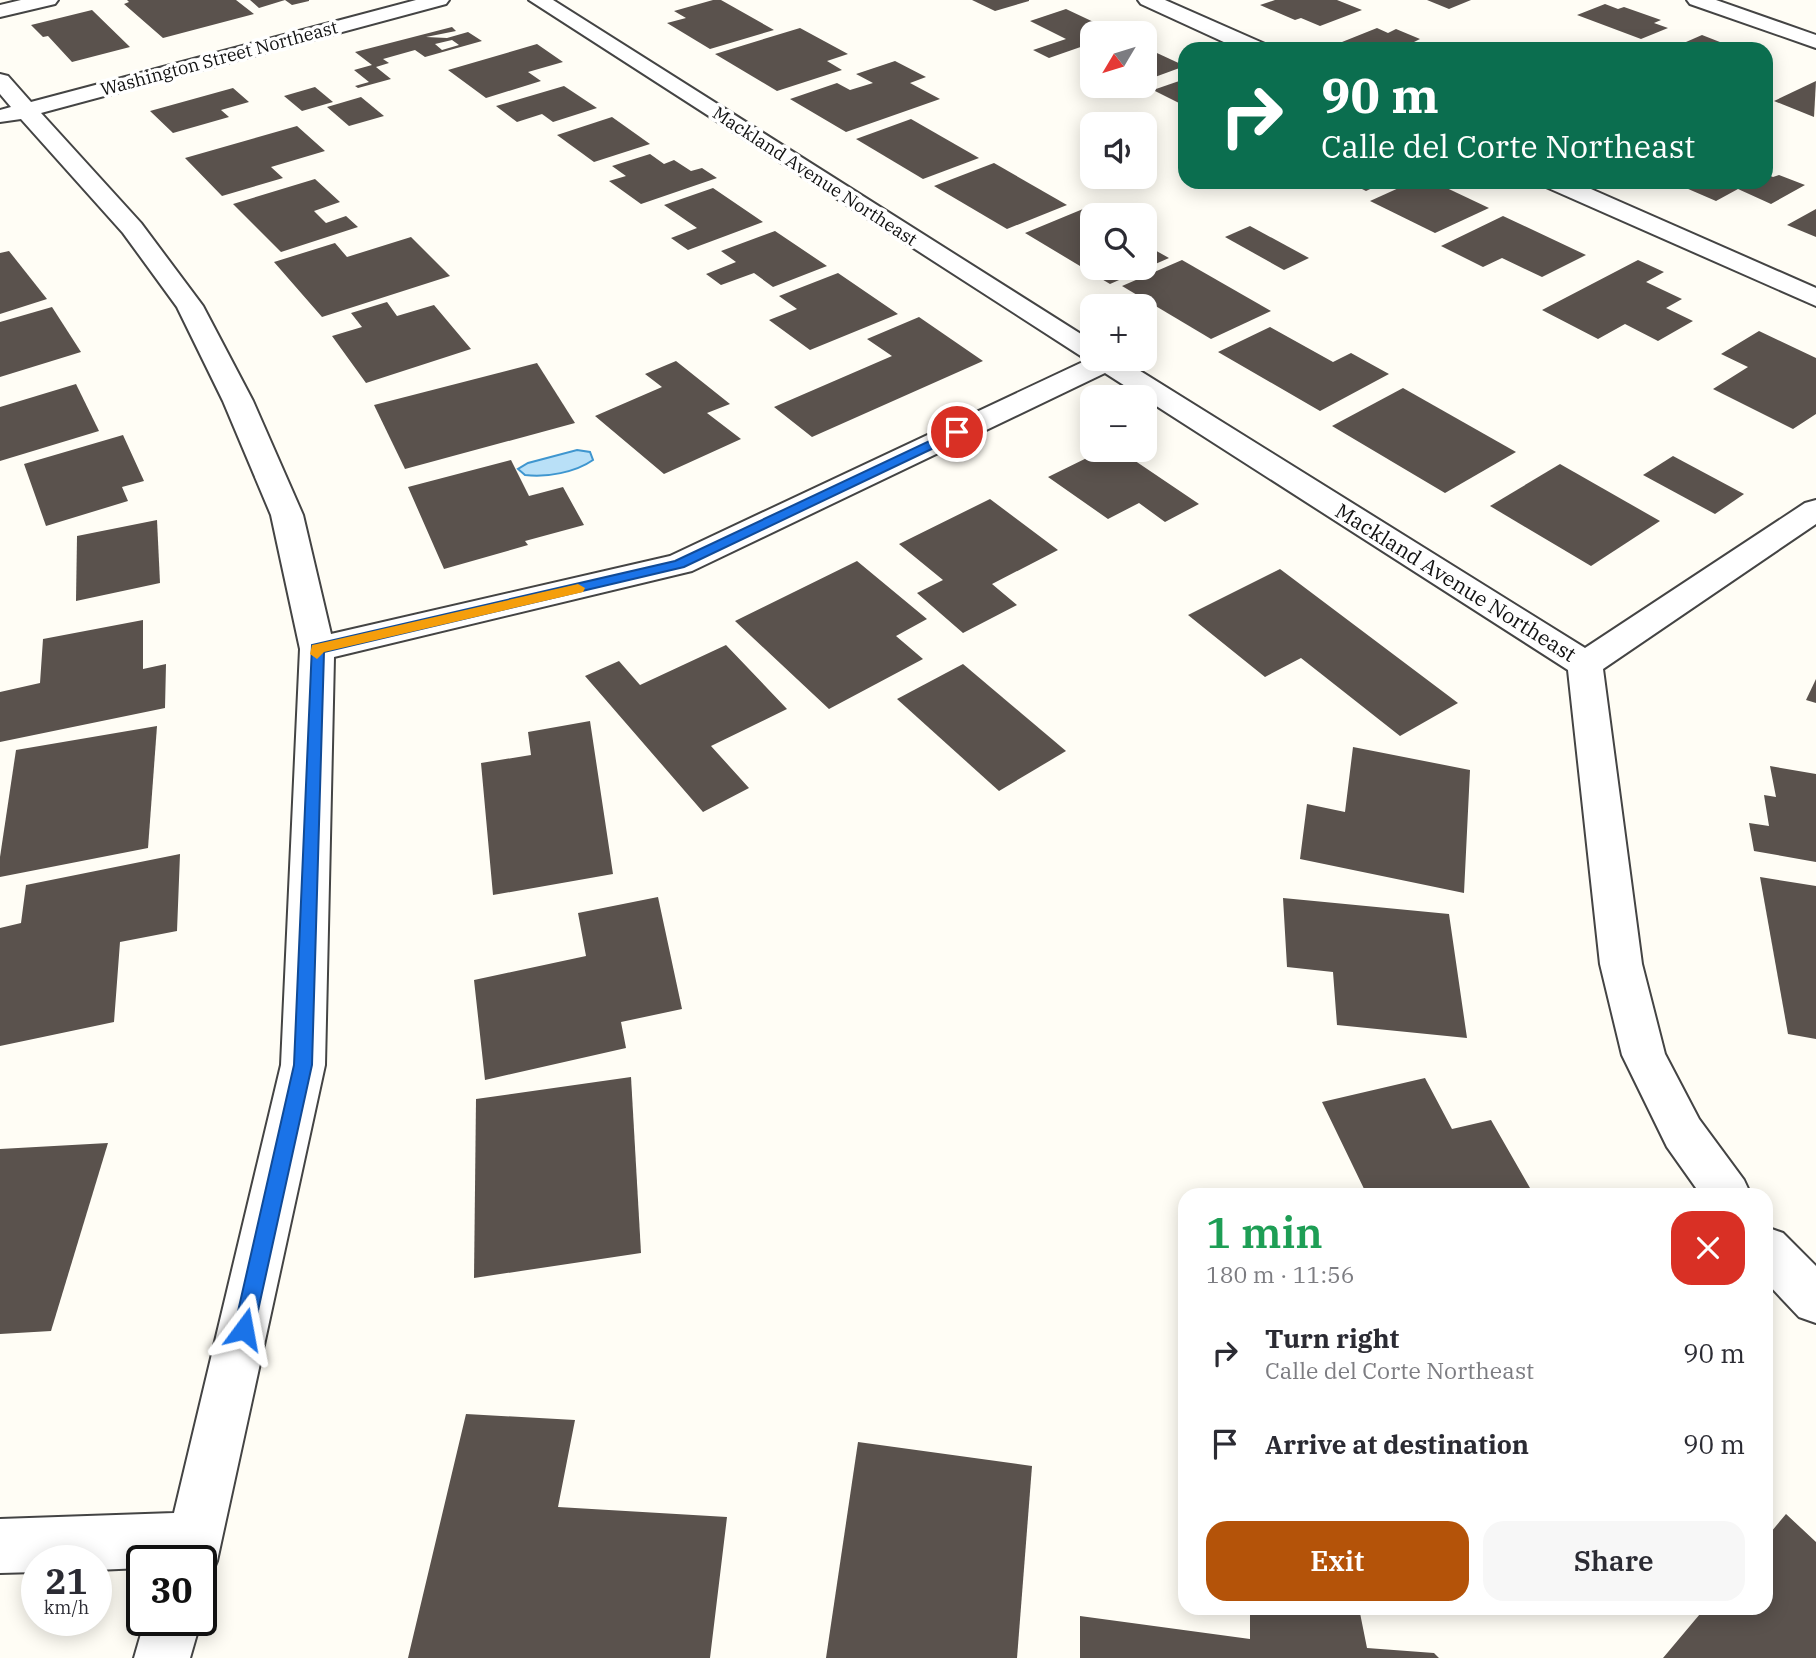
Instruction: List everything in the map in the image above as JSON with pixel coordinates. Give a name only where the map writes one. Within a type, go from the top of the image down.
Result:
[{"type":"street","points":[[0,11],[48,0]]},
{"type":"street","name":"Washington Street Northeast","points":[[13,113],[439,0]]},
{"type":"street","name":"Mackland Avenue Northeast","points":[[539,0],[1080,345]]},
{"type":"street","points":[[1148,0],[1241,42]]},
{"type":"street","points":[[1697,0],[1816,42]]},
{"type":"street","points":[[0,81],[13,113],[132,228],[190,306],[238,401],[287,514],[317,649],[303,1065],[194,1545]]},
{"type":"street","points":[[1571,189],[1816,299]]},
{"type":"street","points":[[317,649],[680,564],[1080,368]]},
{"type":"street","name":"Mackland Avenue Northeast","points":[[1121,371],[1585,664],[1621,964],[1641,1042],[1684,1133],[1723,1188]]},
{"type":"street","points":[[1585,664],[1816,510]]},
{"type":"street","points":[[1773,1256],[1816,1300]]},
{"type":"street","points":[[0,1546],[126,1549]]},
{"type":"street","points":[[162,1658],[168,1636]]},
{"type":"water","points":[[577,450],[590,452],[593,460],[570,471],[551,475],[525,475],[518,469],[528,463]]},
{"type":"building","points":[[127,0],[236,0],[254,14],[163,38],[124,4],[129,2]]},
{"type":"building","points":[[250,0],[285,0],[259,8]]},
{"type":"building","points":[[285,0],[309,0],[309,1],[292,5]]},
{"type":"building","points":[[721,0],[774,30],[710,49],[667,23],[686,18],[674,11]]},
{"type":"building","points":[[972,0],[1029,0],[1029,1],[995,11]]},
{"type":"building","points":[[1275,0],[1337,0],[1362,10],[1320,26],[1301,18],[1295,20],[1260,5]]},
{"type":"building","points":[[1427,0],[1471,0],[1449,9]]},
{"type":"building","points":[[1605,4],[1618,9],[1624,7],[1661,20],[1654,23],[1668,28],[1641,39],[1577,15]]},
{"type":"building","points":[[1066,9],[1092,21],[1080,21],[1080,47],[1049,58],[1033,50],[1066,39],[1030,21]]},
{"type":"building","points":[[92,10],[130,47],[72,62],[48,36],[43,37],[31,25]]},
{"type":"building","points":[[452,27],[456,31],[426,37],[447,38],[468,32],[482,41],[425,57],[415,50],[383,59],[389,63],[376,67],[391,79],[358,88],[355,86],[369,82],[354,70],[372,65],[355,52]],"holes":[[[452,40],[459,45],[442,50],[435,44]]]},
{"type":"building","points":[[800,28],[848,54],[827,61],[842,70],[777,91],[715,54]]},
{"type":"building","points":[[1377,28],[1388,33],[1396,29],[1420,39],[1414,42],[1342,42]]},
{"type":"building","points":[[1702,35],[1720,42],[1686,42]]},
{"type":"building","points":[[537,44],[563,62],[528,72],[541,81],[486,98],[448,70]]},
{"type":"building","points":[[1157,53],[1178,63],[1178,69],[1157,76]]},
{"type":"building","points":[[895,61],[926,77],[910,83],[940,99],[846,132],[790,99],[837,83],[850,90],[873,83],[856,74]]},
{"type":"building","points":[[1178,81],[1178,102],[1157,92],[1157,89]]},
{"type":"building","points":[[1816,81],[1814,117],[1774,101]]},
{"type":"building","points":[[564,86],[597,108],[553,122],[542,114],[517,122],[496,106]]},
{"type":"building","points":[[315,87],[333,102],[302,111],[284,96]]},
{"type":"building","points":[[233,88],[249,102],[221,110],[229,117],[173,133],[150,111]]},
{"type":"building","points":[[361,97],[384,116],[349,126],[327,107]]},
{"type":"building","points":[[612,117],[650,144],[594,162],[557,135]]},
{"type":"building","points":[[911,119],[979,158],[923,179],[856,139]]},
{"type":"building","points":[[297,126],[325,151],[271,167],[283,178],[222,196],[185,158]]},
{"type":"building","points":[[650,154],[664,164],[674,160],[691,171],[702,168],[717,178],[641,204],[609,181],[626,176],[612,166]]},
{"type":"building","points":[[994,163],[1067,205],[1007,229],[934,186]]},
{"type":"building","points":[[1779,175],[1805,185],[1771,204],[1738,189],[1773,189],[1773,177]]},
{"type":"building","points":[[315,179],[340,202],[314,211],[326,223],[346,216],[358,227],[281,252],[233,204]]},
{"type":"building","points":[[713,188],[763,222],[688,250],[671,238],[697,228],[664,205]]},
{"type":"building","points":[[1397,189],[1449,189],[1489,208],[1435,233],[1370,201]]},
{"type":"building","points":[[1688,189],[1738,189],[1716,201]]},
{"type":"building","points":[[1816,209],[1816,237],[1787,225]]},
{"type":"building","points":[[1080,210],[1080,266],[1025,233]]},
{"type":"building","points":[[1503,216],[1586,255],[1542,277],[1502,258],[1483,267],[1441,246]]},
{"type":"building","points":[[1250,226],[1309,258],[1284,270],[1225,237]]},
{"type":"building","points":[[775,231],[827,266],[773,287],[754,273],[721,285],[706,274],[736,262],[721,251]]},
{"type":"building","points":[[411,237],[450,276],[322,317],[274,262],[335,243],[347,257]]},
{"type":"building","points":[[9,251],[47,299],[0,314],[0,253]]},
{"type":"building","points":[[1157,251],[1169,258],[1157,263]]},
{"type":"building","points":[[1182,260],[1271,311],[1211,339],[1157,307],[1157,294],[1135,294],[1122,286],[1136,280],[1157,280],[1157,271]]},
{"type":"building","points":[[1638,260],[1664,272],[1646,282],[1682,299],[1666,308],[1693,321],[1658,341],[1625,324],[1598,339],[1542,310]]},
{"type":"building","points":[[838,273],[898,314],[810,350],[769,320],[797,309],[779,296]]},
{"type":"building","points":[[1103,280],[1119,280],[1110,284]]},
{"type":"building","points":[[387,302],[397,316],[434,305],[471,349],[366,383],[332,336],[362,327],[351,313]]},
{"type":"building","points":[[52,307],[81,352],[0,377],[0,322]]},
{"type":"building","points":[[919,317],[983,361],[812,437],[774,407],[892,356],[867,339]]},
{"type":"building","points":[[1270,327],[1333,362],[1351,353],[1389,374],[1320,411],[1218,352]]},
{"type":"building","points":[[1759,331],[1816,358],[1816,414],[1793,429],[1713,389],[1748,367],[1721,354]]},
{"type":"building","points":[[676,361],[730,404],[707,413],[741,439],[664,474],[595,416],[662,387],[645,374]]},
{"type":"building","points":[[537,363],[575,423],[405,469],[374,405]]},
{"type":"building","points":[[76,384],[99,431],[0,461],[0,407]]},
{"type":"building","points":[[1403,388],[1516,452],[1445,493],[1332,426]]},
{"type":"building","points":[[123,435],[144,481],[122,487],[128,501],[46,526],[24,464]]},
{"type":"building","points":[[1673,456],[1744,494],[1715,514],[1643,475]]},
{"type":"building","points":[[511,460],[529,496],[563,487],[584,525],[525,541],[528,545],[444,569],[408,487]]},
{"type":"building","points":[[1080,461],[1137,462],[1199,504],[1165,522],[1139,503],[1108,519],[1048,477]]},
{"type":"building","points":[[1560,464],[1660,521],[1591,566],[1490,506]]},
{"type":"building","points":[[990,499],[1058,550],[992,584],[1017,605],[963,633],[917,593],[943,580],[899,544]]},
{"type":"building","points":[[157,520],[160,583],[76,601],[77,536]]},
{"type":"building","points":[[857,561],[927,619],[896,636],[923,659],[829,709],[735,621]]},
{"type":"building","points":[[1280,569],[1458,703],[1400,736],[1301,658],[1265,677],[1188,615]]},
{"type":"building","points":[[143,620],[143,669],[166,664],[165,708],[0,742],[0,692],[40,683],[43,639]]},
{"type":"building","points":[[726,645],[787,709],[711,746],[749,788],[703,812],[585,676],[619,661],[640,685]]},
{"type":"building","points":[[963,664],[1066,751],[999,791],[897,699]]},
{"type":"building","points":[[1816,679],[1816,703],[1806,700]]},
{"type":"building","points":[[590,721],[613,874],[493,895],[481,763],[531,755],[528,732]]},
{"type":"building","points":[[157,726],[148,848],[0,877],[0,857],[16,750]]},
{"type":"building","points":[[1353,747],[1470,770],[1464,893],[1300,859],[1307,804],[1345,812]]},
{"type":"building","points":[[1770,766],[1816,774],[1816,862],[1754,851],[1749,823],[1769,826],[1764,795],[1776,797]]},
{"type":"building","points":[[180,854],[177,931],[120,942],[114,1022],[0,1046],[0,928],[21,923],[26,885]]},
{"type":"building","points":[[1760,877],[1816,886],[1816,1039],[1788,1034]]},
{"type":"building","points":[[658,897],[682,1009],[621,1022],[626,1048],[485,1080],[474,980],[586,956],[578,913]]},
{"type":"building","points":[[1283,898],[1449,914],[1467,1038],[1337,1025],[1333,972],[1287,967]]},
{"type":"building","points":[[631,1077],[641,1253],[474,1278],[476,1099]]},
{"type":"building","points":[[1425,1078],[1452,1129],[1491,1120],[1530,1188],[1364,1188],[1322,1102]]},
{"type":"building","points":[[108,1143],[51,1331],[0,1334],[0,1149]]},
{"type":"building","points":[[466,1414],[575,1420],[558,1507],[727,1517],[710,1658],[408,1658]]},
{"type":"building","points":[[858,1442],[1032,1466],[1017,1658],[826,1658]]},
{"type":"building","points":[[1786,1514],[1816,1542],[1816,1658],[1663,1658],[1699,1615],[1773,1615],[1773,1530]]},
{"type":"building","points":[[1250,1615],[1360,1615],[1367,1648],[1434,1653],[1439,1658],[1080,1658],[1080,1616],[1250,1639]]},
{"type":"slow traffic","points":[[317,654],[317,649],[578,588]]},
{"type":"route","points":[[244,1329],[303,1065],[317,649],[680,564],[957,432]]}]
